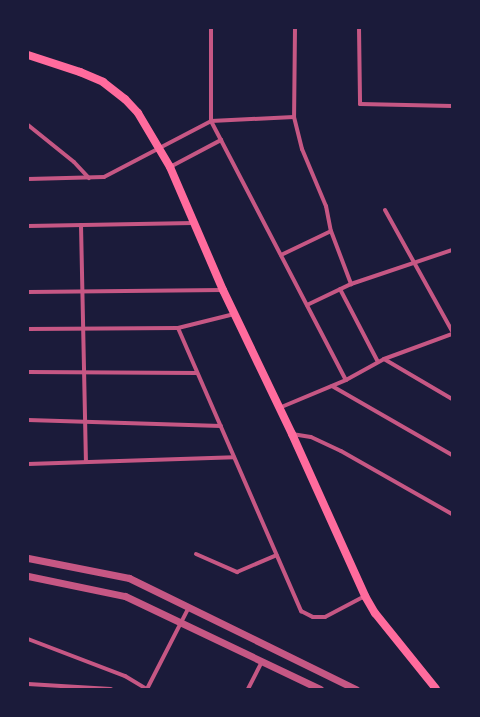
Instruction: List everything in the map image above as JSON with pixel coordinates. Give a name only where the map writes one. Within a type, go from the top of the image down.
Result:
[{"type":"main road","points":[[28,55],[80,72],[103,82],[125,99],[138,113],[170,167],[223,290],[278,408],[292,434],[365,596],[375,613],[436,689]]},
{"type":"street","points":[[212,28],[211,121],[346,380]]},
{"type":"street","points":[[295,28],[294,117],[302,148],[326,206],[331,231],[351,284]]},
{"type":"street","points":[[359,28],[360,104],[452,106]]},
{"type":"street","points":[[28,179],[104,177],[211,121],[294,117]]},
{"type":"street","points":[[28,125],[74,162],[89,178]]},
{"type":"street","points":[[170,167],[220,140]]},
{"type":"street","points":[[385,210],[452,331]]},
{"type":"street","points":[[28,226],[193,223]]},
{"type":"street","points":[[81,225],[86,462]]},
{"type":"street","points":[[281,255],[331,231]]},
{"type":"street","points":[[307,304],[351,284],[452,250]]},
{"type":"street","points":[[340,289],[378,362]]},
{"type":"street","points":[[28,292],[223,290]]},
{"type":"street","points":[[28,329],[178,328],[234,314]]},
{"type":"street","points":[[178,328],[301,611],[313,617],[325,617],[365,596]]},
{"type":"street","points":[[278,408],[346,380],[384,359],[452,334]]},
{"type":"street","points":[[384,359],[452,399]]},
{"type":"street","points":[[28,372],[197,373]]},
{"type":"street","points":[[332,386],[452,455]]},
{"type":"street","points":[[28,420],[220,426]]},
{"type":"street","points":[[292,434],[311,437],[341,451],[452,514]]},
{"type":"street","points":[[28,464],[234,457]]},
{"type":"street","points":[[196,554],[236,572],[277,555]]},
{"type":"street","points":[[28,558],[129,578],[356,689]]},
{"type":"street","points":[[28,576],[125,596],[317,688]]},
{"type":"street","points":[[149,689],[189,607]]},
{"type":"street","points":[[28,639],[125,676],[149,689]]},
{"type":"street","points":[[248,689],[262,661]]},
{"type":"street","points":[[28,684],[111,689]]},
{"type":"street","points":[[141,689],[149,689]]}]
